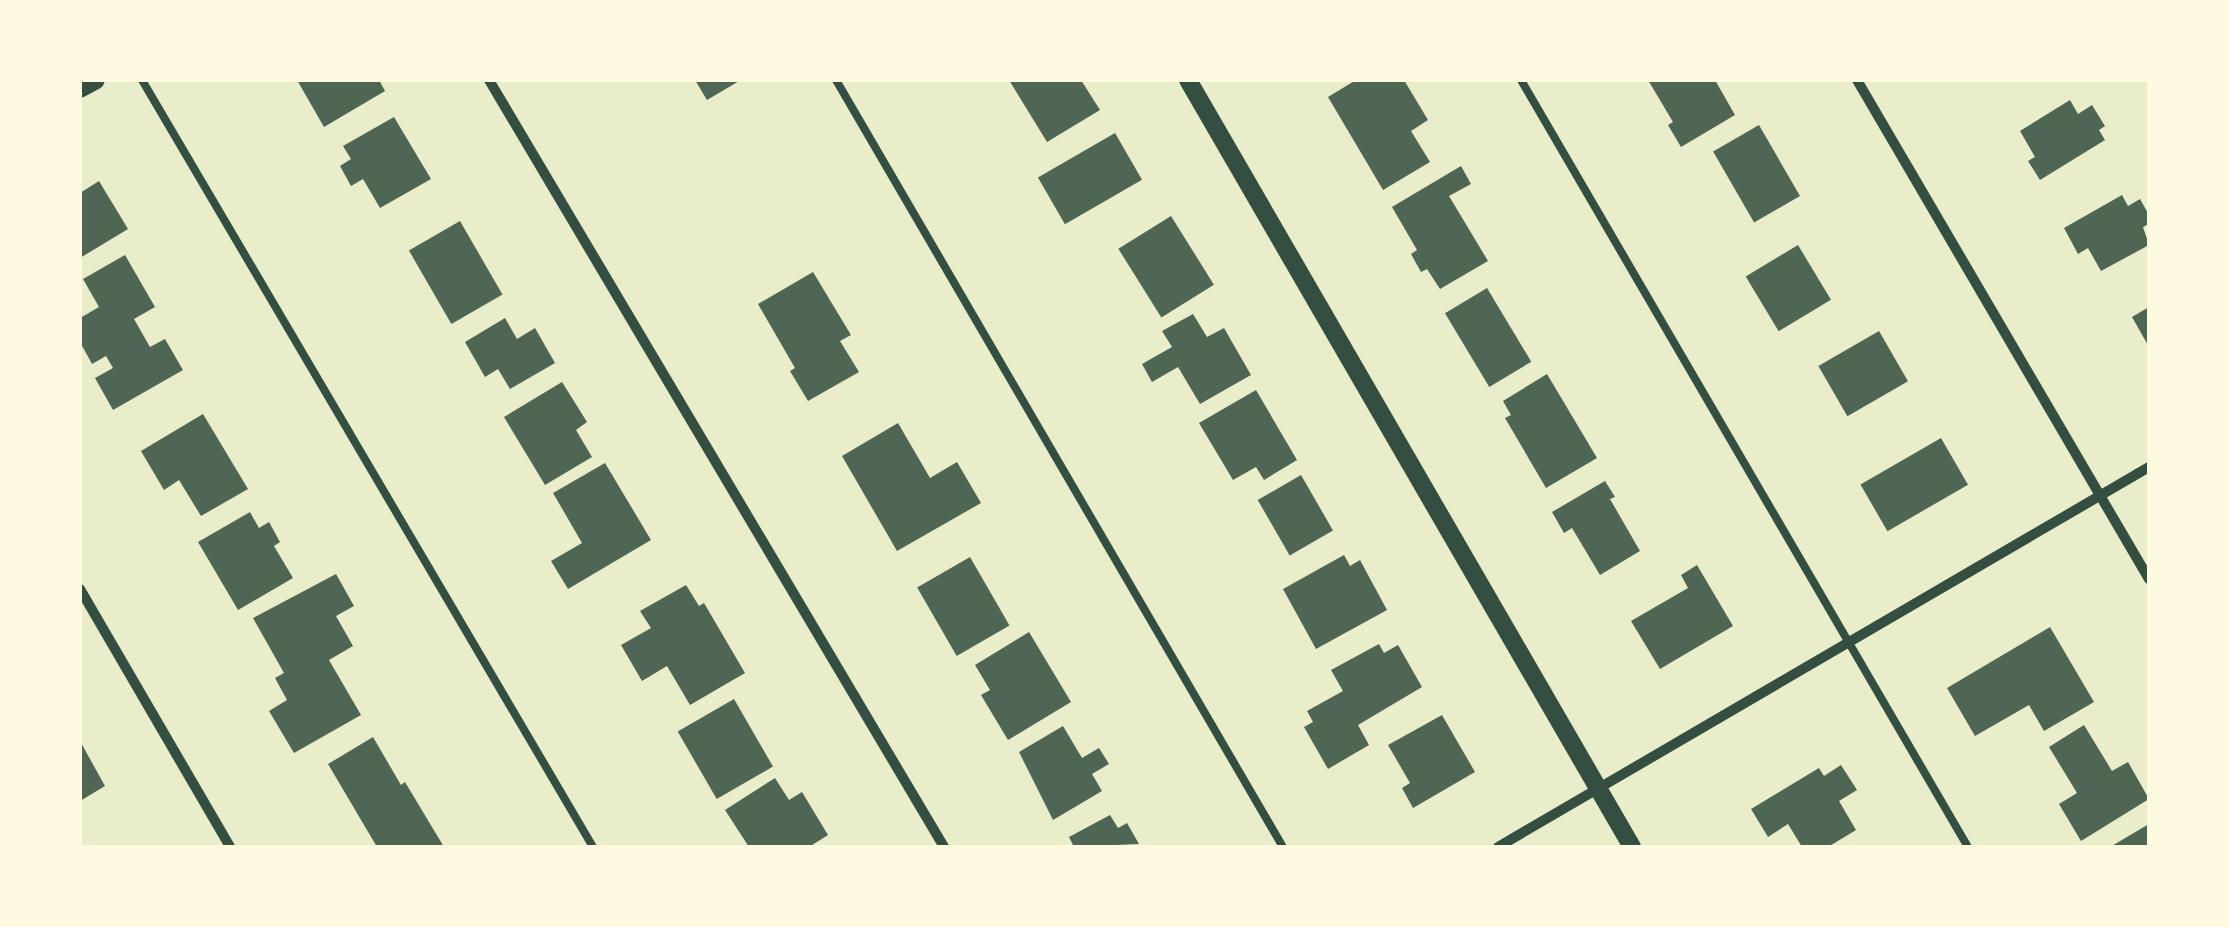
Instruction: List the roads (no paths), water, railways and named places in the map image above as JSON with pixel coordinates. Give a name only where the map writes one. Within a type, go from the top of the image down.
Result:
[{"type":"street","points":[[80,89],[96,80]]},
{"type":"street","points":[[488,80],[944,847]]},
{"type":"street","points":[[1188,80],[1632,847]]},
{"type":"street","points":[[1857,80],[2149,580]]},
{"type":"street","points":[[1498,847],[2149,467]]},
{"type":"street","points":[[80,589],[230,847]]},
{"type":"lane","points":[[142,80],[593,847]]},
{"type":"lane","points":[[836,80],[1283,847]]},
{"type":"lane","points":[[1521,80],[1847,646],[1968,847]]}]
